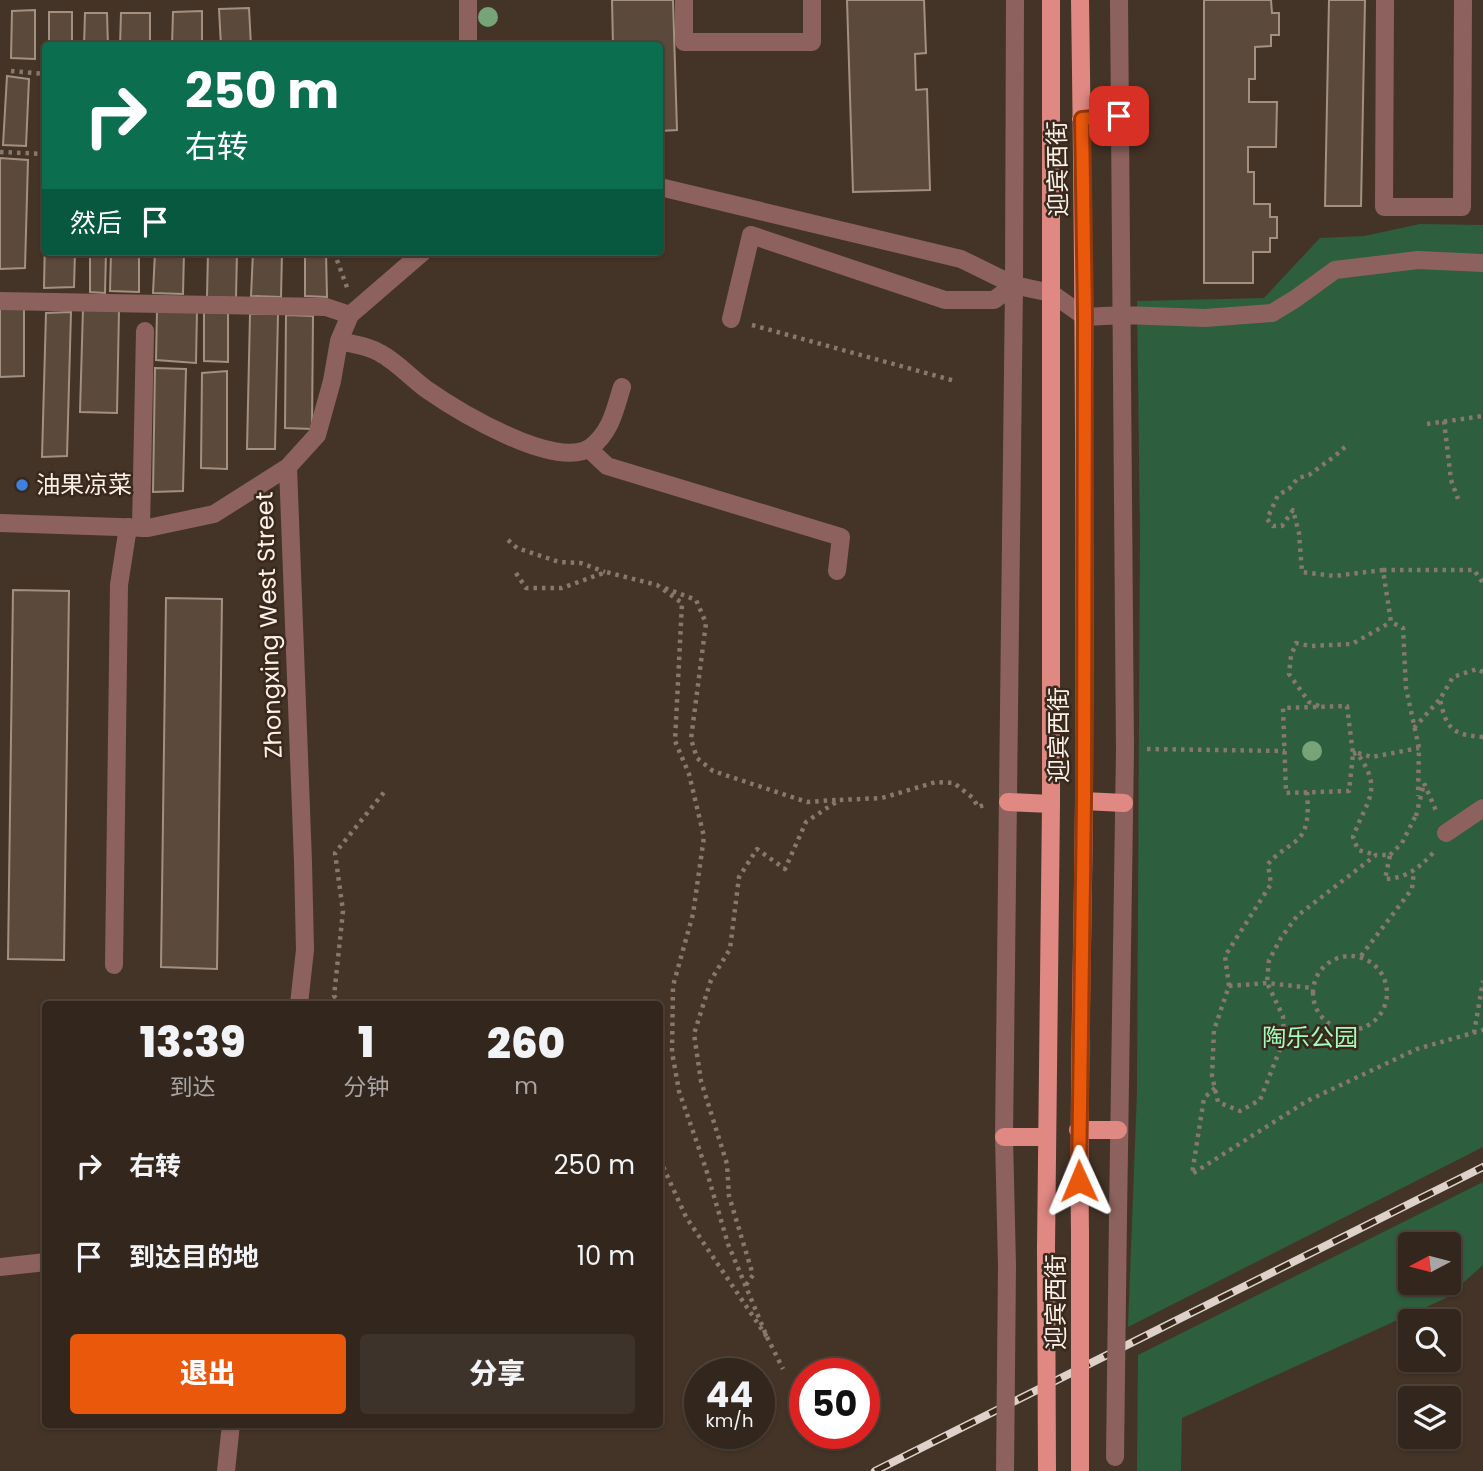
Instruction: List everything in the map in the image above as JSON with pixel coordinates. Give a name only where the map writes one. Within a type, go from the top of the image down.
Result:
[{"type":"main road","name":"迎宾西街","points":[[1047,1471],[1046,1248],[1051,804],[1051,0]]},
{"type":"main road","name":"迎宾西街","points":[[1080,0],[1085,317],[1084,801],[1078,1130],[1080,1471]]},
{"type":"main road","points":[[1082,119],[1119,116]]},
{"type":"main road","points":[[1084,801],[1124,803]]},
{"type":"main road","points":[[1007,802],[1051,804]]},
{"type":"main road","points":[[1078,1130],[1118,1130]]},
{"type":"main road","points":[[1004,1137],[1047,1137]]},
{"type":"street","points":[[468,0],[468,42]]},
{"type":"street","points":[[684,0],[684,41],[812,42],[812,0]]},
{"type":"street","points":[[1005,1471],[1007,1266],[1004,1137],[1015,0]]},
{"type":"street","points":[[1115,1464],[1125,748],[1119,0]]},
{"type":"street","points":[[1385,0],[1384,207],[1462,207],[1463,0]]},
{"type":"street","points":[[663,188],[961,259],[1014,285],[1051,293],[1085,317],[1123,315],[1206,318],[1272,313],[1335,270],[1418,260],[1483,263]]},
{"type":"street","points":[[731,319],[751,235],[944,300],[993,300],[1014,285]]},
{"type":"street","name":"Zhongxing West Street","points":[[299,1001],[305,950],[304,887],[288,467],[317,435],[332,381],[339,341],[353,313],[418,256]]},
{"type":"street","points":[[0,301],[326,307],[353,313]]},
{"type":"street","points":[[114,964],[118,585],[134,528],[145,331]]},
{"type":"street","points":[[339,341],[379,352],[466,415],[528,445],[568,454],[589,449],[608,431],[622,387]]},
{"type":"street","points":[[589,449],[607,466],[841,537],[837,571]]},
{"type":"street","points":[[0,523],[134,528],[214,514],[288,467]]},
{"type":"street","points":[[1446,833],[1483,808]]},
{"type":"street","points":[[0,1267],[42,1262]]},
{"type":"street","points":[[226,1471],[231,1428]]},
{"type":"path","points":[[11,71],[42,74]]},
{"type":"path","points":[[0,152],[42,153]]},
{"type":"path","points":[[335,256],[353,313]]},
{"type":"path","points":[[731,319],[955,381]]},
{"type":"path","points":[[1427,424],[1483,416]]},
{"type":"path","points":[[1444,421],[1451,480],[1458,499]]},
{"type":"path","points":[[1345,447],[1309,475],[1298,478],[1289,489],[1278,495],[1267,519],[1273,526],[1282,526],[1293,510],[1299,533],[1302,572],[1334,576],[1383,570],[1474,570],[1483,583]]},
{"type":"path","points":[[508,540],[517,548],[559,562],[581,563],[657,585],[696,600],[706,623],[691,738],[696,758],[713,771],[807,802],[882,798],[936,782],[954,783],[973,798],[978,807],[1007,802]]},
{"type":"path","points":[[1383,570],[1391,622]]},
{"type":"path","points":[[516,573],[526,588],[562,588],[606,572]]},
{"type":"path","points":[[657,585],[682,603],[676,741],[688,774],[704,837],[693,914],[673,986],[672,1052],[679,1091],[728,1244],[783,1369]]},
{"type":"path","points":[[1321,707],[1309,702],[1289,674],[1296,643],[1310,646],[1352,644],[1391,622]]},
{"type":"path","points":[[1391,622],[1403,628],[1406,688],[1419,748],[1420,782],[1416,816]]},
{"type":"path","points":[[1414,728],[1440,699],[1453,677],[1477,669],[1483,672]]},
{"type":"path","points":[[1440,699],[1444,721],[1461,736],[1483,737]]},
{"type":"path","points":[[1347,706],[1355,753],[1349,791],[1286,793],[1285,751],[1283,708],[1347,706]]},
{"type":"path","points":[[1125,748],[1285,751]]},
{"type":"path","points":[[1355,753],[1372,757],[1419,748]]},
{"type":"path","points":[[1355,753],[1371,776],[1373,791],[1353,837],[1358,850],[1376,855],[1390,855]]},
{"type":"path","points":[[1424,783],[1446,833],[1437,849],[1415,870],[1397,878],[1385,879],[1390,855],[1402,843],[1416,816],[1424,783]]},
{"type":"path","points":[[339,1001],[334,996],[343,911],[335,853],[385,791]]},
{"type":"path","points":[[1307,792],[1309,816],[1300,839],[1268,864],[1271,884],[1225,956],[1229,986],[1214,1030],[1212,1076],[1218,1102],[1240,1111],[1260,1100],[1284,1039],[1283,1016],[1267,983],[1269,960],[1281,938],[1297,916],[1376,855]]},
{"type":"path","points":[[745,1286],[753,1275],[729,1196],[727,1164],[701,1081],[694,1034],[710,980],[730,949],[739,877],[757,849],[785,869],[806,822],[839,800]]},
{"type":"path","points":[[1361,956],[1412,889],[1415,870]]},
{"type":"path","points":[[1339,956],[1361,956],[1379,967],[1388,987],[1386,1009],[1371,1025],[1351,1031],[1330,1025],[1316,1009],[1312,988],[1321,968],[1339,956]]},
{"type":"path","points":[[1474,1033],[1483,981]]},
{"type":"path","points":[[1229,986],[1267,983],[1312,988]]},
{"type":"path","points":[[1215,1088],[1204,1098],[1192,1174],[1307,1101],[1417,1049],[1483,1030]]},
{"type":"path","points":[[663,1167],[686,1217],[767,1337]]},
{"type":"green space","name":"陶乐公园","points":[[1420,224],[1483,225],[1483,1147],[1128,1327],[1137,1091],[1140,535],[1137,301],[1264,298],[1320,238],[1364,236]]},
{"type":"green space","points":[[1483,1182],[1483,1265],[1461,1285],[1461,1232],[1398,1232],[1398,1295],[1449,1295],[1446,1298],[1422,1309],[1398,1309],[1398,1320],[1182,1418],[1181,1471],[1137,1471],[1138,1355]]},
{"type":"building","points":[[612,0],[673,0],[677,130],[663,131],[663,42],[613,42]]},
{"type":"building","points":[[847,0],[924,0],[926,53],[915,54],[916,90],[927,89],[930,190],[853,192]]},
{"type":"building","points":[[1204,0],[1271,0],[1272,13],[1279,13],[1279,35],[1271,35],[1271,46],[1255,47],[1255,79],[1249,79],[1249,102],[1277,102],[1276,147],[1248,147],[1248,172],[1254,172],[1254,204],[1270,204],[1270,217],[1277,217],[1277,238],[1270,238],[1270,252],[1253,252],[1253,283],[1204,283]]},
{"type":"building","points":[[1329,0],[1365,0],[1361,206],[1325,206]]},
{"type":"building","points":[[249,8],[251,42],[221,42],[219,9]]},
{"type":"building","points":[[35,10],[35,59],[11,58],[12,11]]},
{"type":"building","points":[[202,11],[202,42],[172,42],[173,12]]},
{"type":"building","points":[[49,12],[72,12],[72,42],[49,42]]},
{"type":"building","points":[[85,13],[107,13],[108,42],[84,42]]},
{"type":"building","points":[[121,13],[150,13],[150,42],[120,42]]},
{"type":"building","points":[[7,76],[29,79],[26,146],[3,145]]},
{"type":"building","points":[[0,158],[28,160],[25,268],[0,269]]},
{"type":"building","points":[[45,256],[75,256],[74,287],[44,288]]},
{"type":"building","points":[[90,256],[106,256],[105,293],[90,292]]},
{"type":"building","points":[[111,256],[139,256],[139,292],[110,291]]},
{"type":"building","points":[[155,256],[184,256],[183,294],[153,293]]},
{"type":"building","points":[[208,256],[237,256],[236,298],[207,297]]},
{"type":"building","points":[[253,256],[282,256],[281,297],[251,296]]},
{"type":"building","points":[[305,256],[326,256],[327,297],[305,296]]},
{"type":"building","points":[[24,308],[24,376],[0,377],[0,309]]},
{"type":"building","points":[[83,308],[119,310],[117,413],[80,412]]},
{"type":"building","points":[[157,310],[197,310],[196,363],[156,360]]},
{"type":"building","points":[[204,311],[228,311],[228,362],[204,361]]},
{"type":"building","points":[[71,312],[67,456],[42,457],[46,313]]},
{"type":"building","points":[[250,314],[278,314],[275,449],[247,449]]},
{"type":"building","points":[[286,315],[313,316],[312,429],[285,428]]},
{"type":"building","points":[[155,368],[186,369],[183,491],[153,492]]},
{"type":"building","points":[[227,371],[227,469],[201,468],[202,373]]},
{"type":"building","points":[[13,590],[69,591],[64,960],[8,959]]},
{"type":"building","points":[[166,598],[222,599],[217,969],[161,967]]},
{"type":"railway","points":[[875,1471],[1483,1167]]},
{"type":"place","name":"油果凉菜","points":[[22,485]]},
{"type":"route","points":[[1079,1181],[1084,801],[1085,317],[1082,119],[1119,116]]}]
